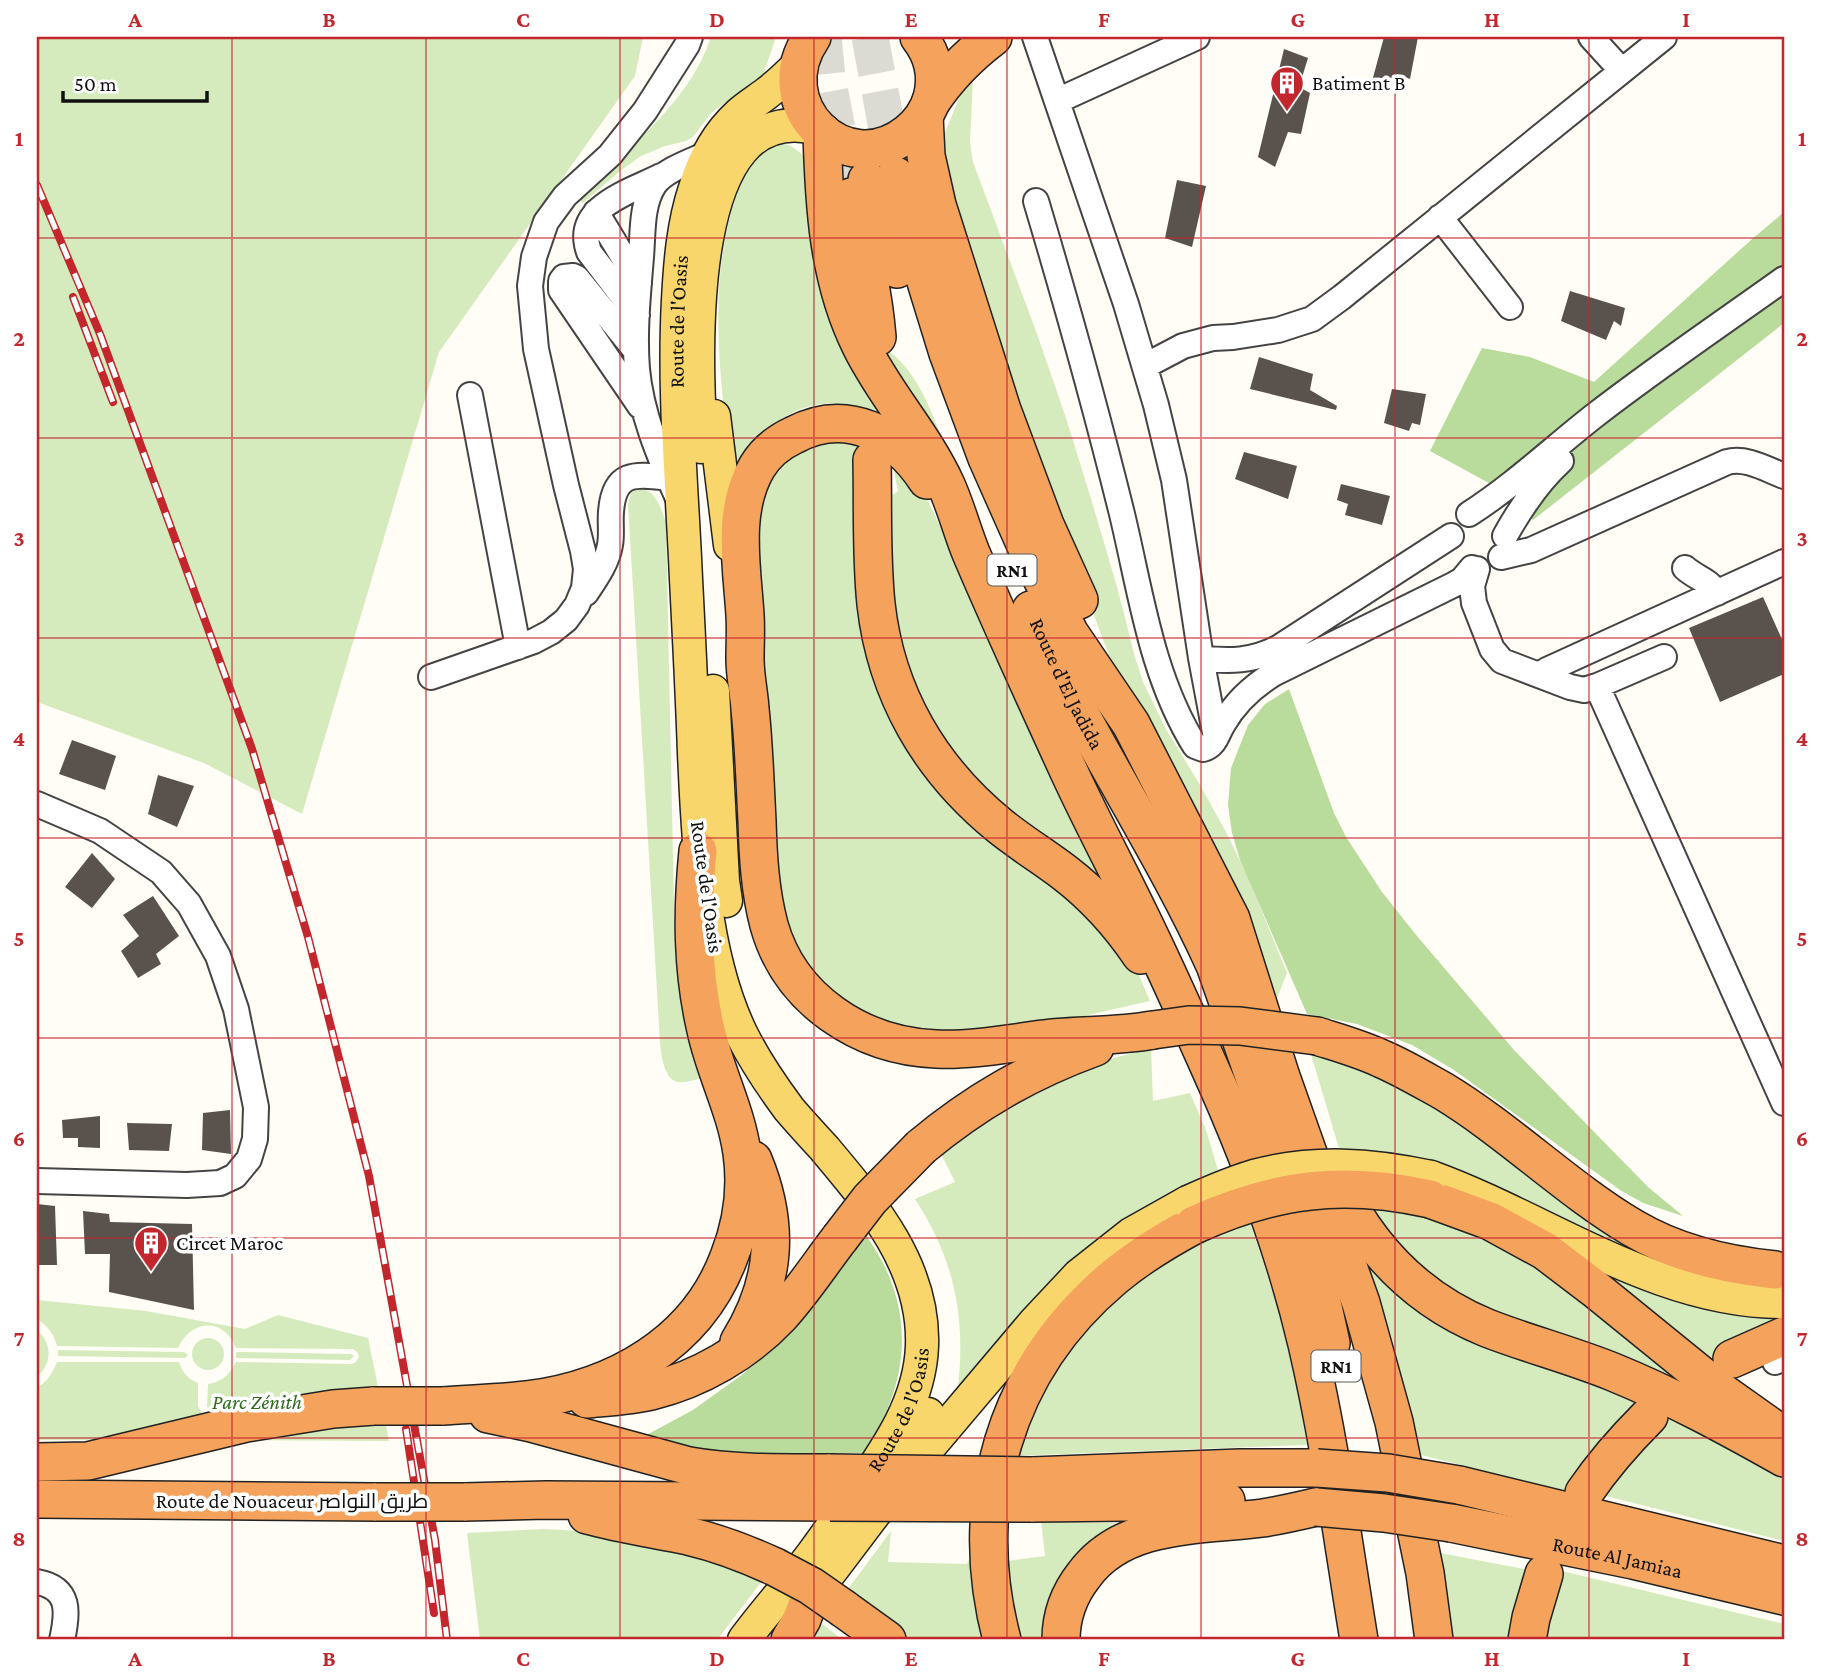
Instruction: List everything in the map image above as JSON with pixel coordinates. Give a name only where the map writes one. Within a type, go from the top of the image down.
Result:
[{"type":"highway","points":[[919,37],[925,44],[935,78],[927,109],[926,156],[937,205],[1002,410],[1045,525],[1131,724]]},
{"type":"highway","points":[[806,46],[797,78],[803,106],[809,118],[820,131],[834,140],[862,148],[891,143],[915,127],[953,72],[993,37]]},
{"type":"highway","points":[[820,131],[830,244],[841,296],[862,348],[913,427],[947,487],[969,550],[1073,781],[1154,944],[1244,1146],[1289,1277],[1307,1343],[1321,1410],[1359,1640]]},
{"type":"highway","points":[[870,180],[869,273],[877,337]]},
{"type":"highway","name":"Route d'El Jadida","points":[[870,180],[915,246],[948,353],[987,458],[1031,557],[1070,635],[1131,724],[1231,919],[1271,1088]]},
{"type":"highway","name":"Route d'El Jadida","points":[[870,180],[925,352],[1008,562],[1083,719],[1197,926],[1271,1088]]},
{"type":"highway","points":[[969,550],[925,477],[903,450],[884,436],[866,428],[830,424],[812,426],[796,433],[766,455],[748,484],[741,522],[740,558],[759,869],[775,943],[795,979],[823,1009],[877,1039],[918,1048],[949,1049],[1141,1032],[1189,1025],[1240,1026],[1317,1037],[1384,1059],[1444,1092],[1634,1229],[1672,1247],[1746,1267],[1781,1281]]},
{"type":"highway","points":[[872,460],[876,604],[889,665],[912,723],[942,768],[979,807],[1020,842],[1067,874],[1110,914],[1146,962],[1186,1036],[1216,1082]]},
{"type":"highway","points":[[528,1400],[588,1385],[626,1370],[678,1335],[705,1304],[725,1267],[740,1222],[744,1176],[738,1131],[706,1032],[696,982],[693,916],[698,851]]},
{"type":"highway","points":[[37,1462],[88,1461],[268,1419],[333,1409],[579,1400],[649,1391],[688,1379],[725,1361],[754,1340],[781,1315],[870,1199],[921,1147],[957,1118],[1004,1087],[1065,1058],[1141,1032]]},
{"type":"highway","points":[[1271,1088],[1317,1137],[1359,1224],[1391,1264],[1427,1295],[1488,1328],[1575,1357],[1656,1390],[1784,1458]]},
{"type":"highway","name":"RN1","points":[[1271,1088],[1303,1216],[1353,1446],[1383,1640]]},
{"type":"highway","name":"RN1","points":[[1271,1088],[1361,1303],[1394,1422],[1424,1573],[1434,1640]]},
{"type":"highway","points":[[725,1361],[758,1308],[769,1271],[771,1246],[765,1193],[750,1151],[738,1131]]},
{"type":"highway","points":[[1002,1640],[995,1615],[989,1568],[990,1503],[1002,1448],[1022,1394],[1036,1367],[1071,1319],[1113,1278],[1159,1244],[1191,1213],[1296,1192],[1350,1188],[1404,1194],[1430,1188],[1545,1251],[1723,1393],[1784,1437]]},
{"type":"highway","points":[[1731,1359],[1781,1352]]},
{"type":"highway","points":[[442,1406],[531,1423],[677,1463],[747,1472],[830,1488],[1031,1490]]},
{"type":"highway","points":[[1584,1493],[1618,1448],[1649,1416]]},
{"type":"highway","name":"Route Al Jamiaa","points":[[1031,1490],[1240,1468],[1317,1468],[1388,1473],[1459,1485],[1784,1564]]},
{"type":"highway","name":"Route de Nouaceur طريق النواصر","points":[[37,1499],[464,1502],[830,1488]]},
{"type":"highway","name":"Route Al Jamiaa","points":[[1031,1490],[1384,1513],[1633,1560],[1784,1597]]},
{"type":"highway","points":[[547,1500],[607,1521],[706,1541],[741,1552],[811,1586],[870,1629]]},
{"type":"highway","points":[[1061,1640],[1066,1606],[1076,1585],[1106,1552],[1126,1540],[1173,1527],[1262,1518],[1316,1507]]},
{"type":"highway","points":[[1527,1640],[1544,1574]]},
{"type":"highway","points":[[790,1640],[809,1600]]},
{"type":"main road","name":"Route de l'Oasis","points":[[744,1640],[814,1553],[898,1429],[917,1379],[922,1349],[917,1296],[907,1267],[874,1210],[791,1111],[768,1079],[742,1034],[728,1001],[717,962],[698,851],[676,373],[679,274],[688,210],[709,153],[729,124],[772,90],[806,46]]},
{"type":"main road","name":"Route de l'Oasis","points":[[778,1640],[887,1497],[933,1401],[943,1352],[939,1298],[930,1266],[919,1242],[902,1216],[787,1070],[748,995],[734,948],[723,881],[702,472],[700,286],[706,240],[718,196],[737,154],[753,138],[774,128],[796,124],[820,131]]},
{"type":"main road","points":[[699,330],[711,386],[745,661]]},
{"type":"main road","points":[[1430,1188],[1492,1201],[1604,1255],[1673,1284],[1717,1296],[1743,1300],[1781,1281]]},
{"type":"main road","points":[[887,1497],[1034,1323],[1079,1275],[1131,1234],[1191,1213]]},
{"type":"street","points":[[577,605],[584,588],[586,569],[536,349],[530,286],[534,257],[547,222],[565,195],[610,155],[645,111],[687,46],[690,37]]},
{"type":"street","points":[[1035,37],[1145,366],[1174,480],[1216,738]]},
{"type":"street","points":[[1057,102],[1197,37]]},
{"type":"street","points":[[1591,37],[1622,71]]},
{"type":"street","points":[[1145,366],[1183,346],[1213,338],[1278,330],[1312,318],[1342,297],[1664,37]]},
{"type":"street","points":[[637,315],[589,252],[586,244],[587,226],[596,212],[614,199],[709,153]]},
{"type":"street","points":[[661,176],[646,204],[637,315],[637,372],[646,414],[683,508]]},
{"type":"street","points":[[1036,201],[1099,423],[1152,647],[1171,698],[1195,746],[1203,749],[1211,746],[1239,701],[1273,674],[1455,584],[1474,569],[1490,566],[1503,547],[1521,508],[1541,482],[1572,452],[1640,398],[1784,296]]},
{"type":"street","points":[[596,212],[639,283]]},
{"type":"street","points":[[1440,217],[1510,307]]},
{"type":"street","points":[[636,351],[577,278],[564,277],[561,290],[646,414]]},
{"type":"street","points":[[1474,569],[1460,562],[1452,550],[1451,536],[1457,523],[1515,482],[1630,388],[1784,279]]},
{"type":"street","points":[[470,394],[518,647]]},
{"type":"street","points":[[1503,547],[1531,550],[1733,460],[1746,461],[1784,476]]},
{"type":"street","points":[[431,677],[518,647],[551,632],[566,620],[606,559],[610,545],[610,514],[618,487],[623,480],[636,475],[669,478]]},
{"type":"street","points":[[1469,514],[1492,517],[1503,529],[1503,547]]},
{"type":"street","points":[[1201,658],[1236,661],[1267,654],[1451,536]]},
{"type":"street","points":[[1539,675],[1784,562]]},
{"type":"street","points":[[1685,568],[1708,581],[1717,593]]},
{"type":"street","points":[[1474,569],[1472,594],[1492,649],[1502,661],[1577,689],[1591,689],[1664,657]]},
{"type":"street","points":[[1597,686],[1784,1102]]},
{"type":"street","points":[[37,804],[100,831],[161,872],[189,904],[218,956],[236,1009],[256,1107],[255,1139],[249,1159],[235,1176],[220,1183],[187,1185],[37,1181]]},
{"type":"street","points":[[37,1582],[49,1584],[64,1599],[66,1616],[62,1640]]},
{"type":"green space","points":[[37,37],[643,37],[635,76],[439,352],[302,814],[204,763],[37,702]]},
{"type":"green space","points":[[711,37],[776,37],[760,80],[746,92],[733,97],[711,113],[693,137],[641,156],[583,203],[576,196],[635,143],[672,105],[701,61]]},
{"type":"green space","points":[[973,78],[970,143],[973,162],[1066,418],[1143,682],[1248,877],[1287,973],[1277,998],[1249,921],[1110,658],[1033,453],[942,168],[943,137],[961,94]]},
{"type":"green space","points":[[782,143],[807,158],[894,421],[864,408],[848,405],[817,405],[802,409],[787,416],[768,431],[732,483],[719,339],[721,267],[727,231],[746,168],[760,151]]},
{"type":"green space","points":[[1784,212],[1784,323],[1533,520],[1498,488],[1430,451],[1482,348],[1530,357],[1594,382]]},
{"type":"green space","points":[[875,341],[901,362],[916,381],[956,475],[883,368]]},
{"type":"green space","points":[[795,442],[858,442],[876,668],[1069,890],[1125,949],[1150,1001],[991,1037],[887,1030],[817,984],[780,915],[754,536],[759,491]]},
{"type":"green space","points":[[891,457],[930,505],[1118,901],[948,761],[894,641],[883,469],[893,495],[898,491]]},
{"type":"green space","points":[[640,488],[654,496],[666,522],[675,956],[684,1017],[701,1078],[684,1082],[672,1079],[664,1067],[660,1040],[628,504],[631,493]]},
{"type":"green space","points":[[1289,689],[1334,813],[1346,837],[1382,892],[1514,1050],[1648,1187],[1683,1216],[1643,1203],[1620,1190],[1454,1070],[1412,1045],[1357,1024],[1307,1014],[1240,860],[1228,805],[1231,768],[1248,725],[1265,704]]},
{"type":"green space","points":[[1151,1048],[1153,1101],[1190,1093],[1206,1130],[1218,1170],[1146,1206],[1093,1245],[1044,1289],[958,1387],[960,1336],[954,1289],[939,1244],[915,1199],[955,1182],[940,1152],[994,1111],[1085,1066]]},
{"type":"green space","points":[[1310,1051],[1403,1081],[1679,1268],[1341,1155]]},
{"type":"green space","points":[[1367,1206],[1480,1226],[1707,1393],[1563,1345],[1426,1280]]},
{"type":"green space","points":[[1249,1221],[1284,1331],[1307,1445],[1008,1456],[1060,1351],[1157,1259]]},
{"type":"green space","points":[[865,1234],[882,1261],[894,1288],[902,1344],[899,1371],[891,1399],[863,1453],[722,1454],[639,1439],[693,1410],[743,1374],[766,1353]]},
{"type":"green space","points":[[1357,1240],[1374,1260],[1655,1395],[1571,1492],[1413,1453]]},
{"type":"green space","points":[[1562,1250],[1784,1313],[1784,1331],[1709,1360]]},
{"type":"green space","points":[[37,1300],[146,1311],[245,1329],[278,1315],[368,1338],[389,1441],[204,1440],[202,1435],[210,1408],[207,1407],[208,1384],[225,1377],[236,1362],[352,1364],[359,1357],[353,1349],[236,1348],[224,1331],[207,1326],[191,1331],[178,1348],[57,1346],[50,1330],[37,1319]]},
{"type":"green space","points":[[37,1330],[46,1341],[49,1353],[46,1366],[37,1377]]},
{"type":"green space","name":"Parc Zénith","points":[[208,1338],[219,1343],[224,1354],[219,1365],[208,1370],[197,1365],[192,1354],[197,1343]]},
{"type":"green space","name":"Parc Zénith","points":[[58,1350],[184,1352],[188,1355],[185,1358],[58,1356]]},
{"type":"green space","name":"Parc Zénith","points":[[236,1352],[354,1356],[350,1360],[236,1358]]},
{"type":"green space","name":"Parc Zénith","points":[[57,1362],[179,1362],[186,1375],[198,1383],[198,1406],[202,1413],[194,1440],[37,1440],[37,1387],[49,1377]]},
{"type":"green space","points":[[1678,1412],[1784,1472],[1784,1541],[1598,1494],[1656,1430]]},
{"type":"green space","points":[[1041,1521],[1136,1524],[1047,1640],[1011,1640],[1007,1561],[1045,1556]]},
{"type":"green space","points":[[543,1529],[581,1531],[656,1543],[765,1577],[717,1640],[480,1640],[467,1533]]},
{"type":"green space","points":[[891,1531],[888,1562],[967,1564],[979,1534],[992,1640],[906,1640],[848,1589]]},
{"type":"green space","points":[[1435,1552],[1524,1569],[1511,1640],[1449,1640]]},
{"type":"green space","points":[[1562,1571],[1784,1624],[1784,1638],[1537,1640],[1540,1621],[1553,1615]]},
{"type":"green space","points":[[822,1624],[843,1640],[809,1640]]},
{"type":"building","points":[[1384,37],[1418,37],[1410,79],[1397,74],[1389,91],[1371,85]]},
{"type":"building","name":"Batiment B","points":[[1284,49],[1308,58],[1299,87],[1310,93],[1301,134],[1288,132],[1275,167],[1258,157]]},
{"type":"building","points":[[1177,180],[1206,186],[1192,247],[1165,238]]},
{"type":"building","points":[[1570,291],[1625,308],[1621,326],[1614,321],[1606,340],[1561,321]]},
{"type":"building","points":[[1259,357],[1313,374],[1310,390],[1337,406],[1336,410],[1250,389]]},
{"type":"building","points":[[1392,389],[1426,394],[1420,425],[1412,423],[1409,431],[1384,423]]},
{"type":"building","points":[[1244,452],[1297,466],[1288,499],[1235,479]]},
{"type":"building","points":[[1341,484],[1390,496],[1382,525],[1345,515],[1348,504],[1337,500]]},
{"type":"building","points":[[1763,597],[1784,644],[1784,674],[1720,702],[1689,628]]},
{"type":"building","points":[[72,740],[116,756],[105,790],[59,774]]},
{"type":"building","points":[[158,775],[194,786],[177,827],[148,814]]},
{"type":"building","points":[[92,853],[115,879],[92,908],[65,887]]},
{"type":"building","points":[[153,896],[179,936],[156,954],[161,964],[138,978],[121,951],[139,936],[123,915]]},
{"type":"building","points":[[230,1110],[231,1154],[202,1150],[203,1113]]},
{"type":"building","points":[[100,1116],[100,1148],[78,1147],[78,1138],[63,1138],[62,1120]]},
{"type":"building","points":[[127,1123],[172,1124],[169,1151],[129,1150]]},
{"type":"building","points":[[37,1204],[55,1206],[57,1265],[37,1265]]},
{"type":"building","name":"Circet Maroc","points":[[83,1211],[109,1214],[110,1222],[192,1224],[194,1310],[109,1292],[110,1254],[85,1254]]},
{"type":"tunnel","points":[[823,37],[827,77],[847,182]]},
{"type":"tunnel","points":[[870,37],[895,172]]},
{"type":"railway","points":[[37,185],[100,334],[252,749],[308,937],[369,1176],[435,1540],[447,1640]]},
{"type":"railway","points":[[73,297],[113,402]]},
{"type":"railway","points":[[406,1429],[434,1613]]},
{"type":"place","name":"Batiment B","points":[[1287,113]]},
{"type":"place","name":"Circet Maroc","points":[[151,1273]]}]
